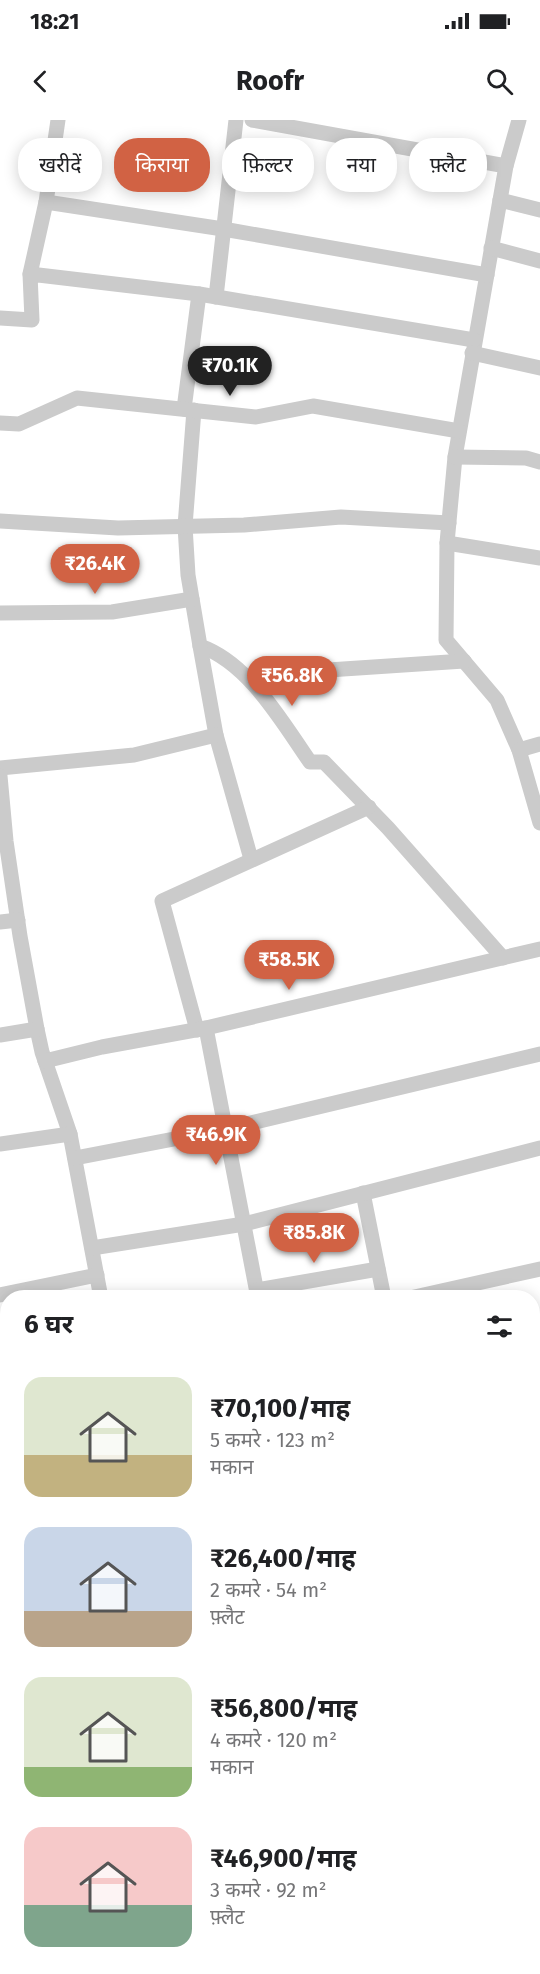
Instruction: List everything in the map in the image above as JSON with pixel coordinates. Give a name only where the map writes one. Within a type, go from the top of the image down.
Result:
[{"type":"street","points":[[0,318],[32,320],[30,274],[46,202],[58,120]]},
{"type":"street","points":[[216,297],[236,120]]},
{"type":"street","points":[[252,120],[506,166]]},
{"type":"street","points":[[519,120],[506,166],[455,457],[447,543],[446,640],[497,700],[519,750],[540,823]]},
{"type":"street","points":[[500,200],[540,210]]},
{"type":"street","points":[[46,202],[223,229],[487,275]]},
{"type":"street","points":[[491,248],[540,261]]},
{"type":"street","points":[[30,274],[216,297],[473,346],[540,368]]},
{"type":"street","points":[[199,294],[189,410],[185,526],[188,575],[216,735],[251,859]]},
{"type":"street","points":[[0,423],[19,424],[77,398],[256,417],[313,406],[459,431]]},
{"type":"street","points":[[455,457],[526,458],[540,462]]},
{"type":"street","points":[[0,521],[118,528],[244,525],[341,517],[449,523]]},
{"type":"street","points":[[447,543],[540,558]]},
{"type":"street","points":[[0,613],[112,612],[192,599]]},
{"type":"street","points":[[200,646],[213,651],[254,683],[310,762],[324,762],[369,807],[503,958]]},
{"type":"street","points":[[254,683],[298,672],[464,661]]},
{"type":"street","points":[[0,768],[134,755],[216,735]]},
{"type":"street","points":[[519,750],[540,744]]},
{"type":"street","points":[[0,776],[4,851],[37,1029],[45,1061],[70,1134],[100,1290]]},
{"type":"street","points":[[256,1290],[226,1129],[202,1029],[162,901],[369,807]]},
{"type":"street","points":[[0,922],[18,920]]},
{"type":"street","points":[[45,1061],[102,1047],[202,1029],[540,949]]},
{"type":"street","points":[[0,1035],[37,1029]]},
{"type":"street","points":[[75,1158],[226,1129],[540,1054]]},
{"type":"street","points":[[0,1144],[70,1134]]},
{"type":"street","points":[[92,1248],[244,1224],[540,1148]]},
{"type":"street","points":[[363,1193],[382,1290]]},
{"type":"street","points":[[276,1290],[378,1269]]},
{"type":"street","points":[[446,1290],[540,1269]]},
{"type":"street","points":[[24,1290],[97,1275]]}]
